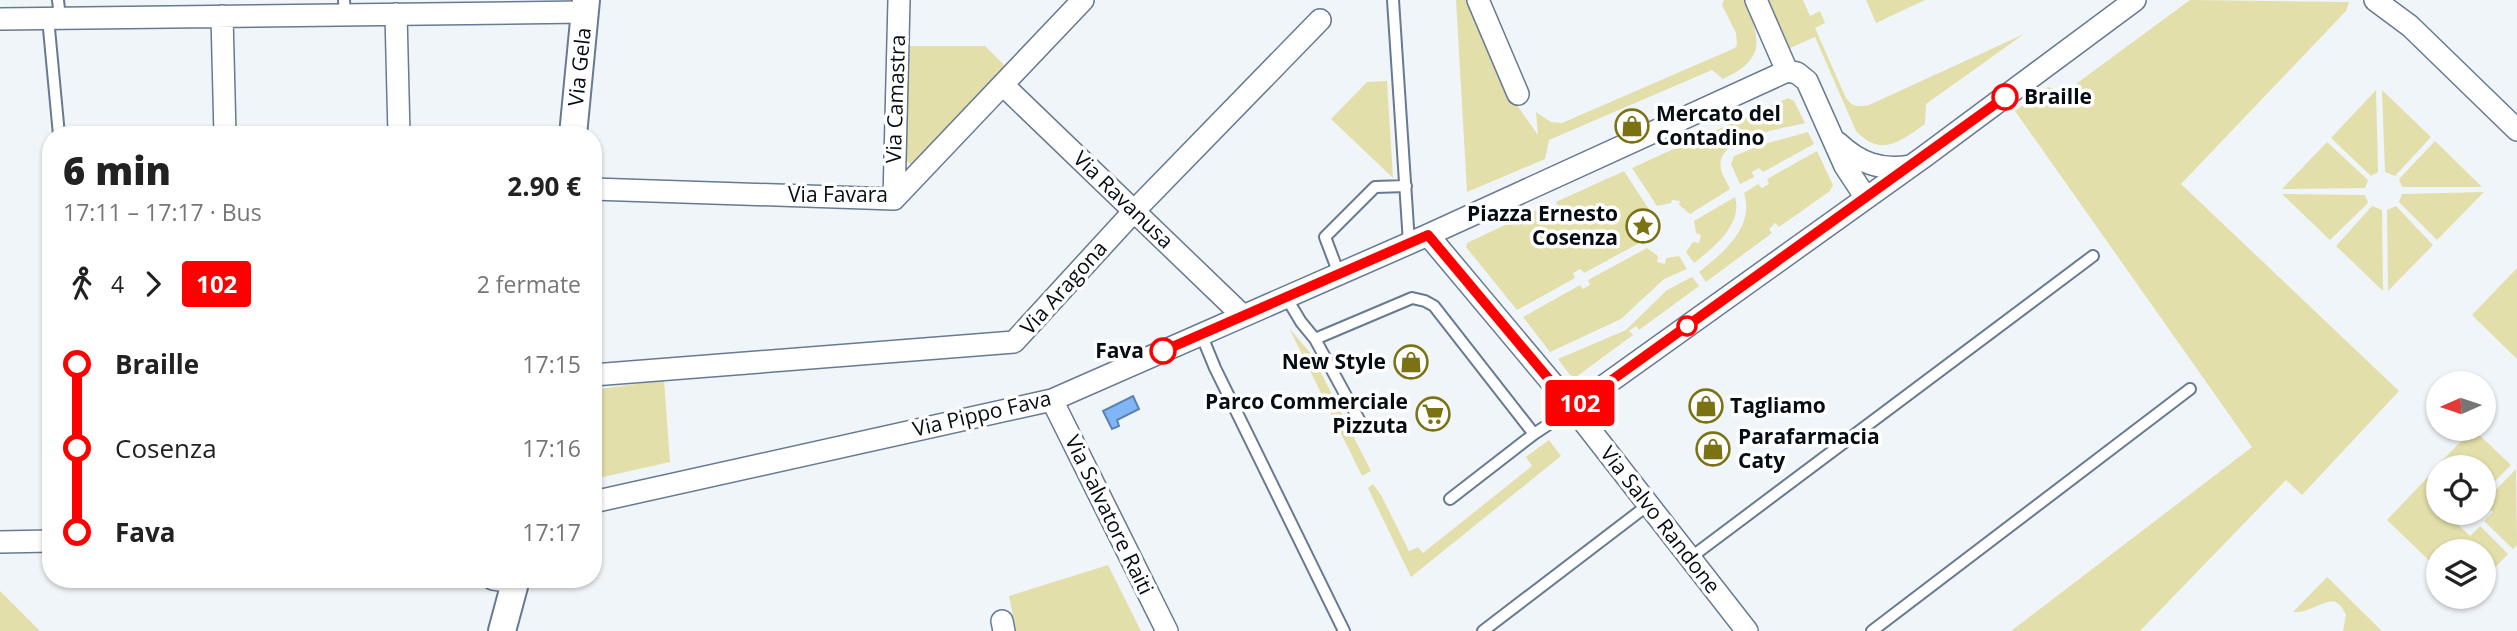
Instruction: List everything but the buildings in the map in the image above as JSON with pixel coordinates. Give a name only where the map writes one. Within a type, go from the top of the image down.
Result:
[{"type":"street","name":"Via Camastra","points":[[894,199],[899,0]]},
{"type":"street","name":"Via Favara","points":[[602,189],[894,199],[1083,0]]},
{"type":"street","points":[[1478,0],[1518,94]]},
{"type":"street","points":[[1756,0],[1783,62],[1807,81],[1845,166],[1866,198]]},
{"type":"street","points":[[1573,408],[1912,165],[2135,0]]},
{"type":"street","points":[[2375,0],[2410,26],[2514,121]]},
{"type":"street","points":[[2390,0],[2410,26]]},
{"type":"street","points":[[0,19],[55,12],[222,16],[344,7],[396,14],[586,6]]},
{"type":"street","name":"Via Gela","points":[[574,126],[586,6]]},
{"type":"street","points":[[396,14],[400,126]]},
{"type":"street","points":[[222,16],[225,126]]},
{"type":"street","name":"Via Aragona","points":[[602,374],[1014,342],[1135,210],[1320,20]]},
{"type":"street","name":"Via Pippo Fava","points":[[602,500],[1052,400],[1418,239],[1783,62]]},
{"type":"street","name":"Via Ravanusa","points":[[1003,85],[1243,316]]},
{"type":"street","points":[[1834,140],[1869,164],[1883,168],[1912,165]]},
{"type":"street","name":"Via Salvo Randone","points":[[1418,239],[1573,408],[1747,631]]},
{"type":"street","name":"Via Salvatore Raiti","points":[[1052,400],[1167,631]]},
{"type":"street","points":[[0,542],[42,541]]},
{"type":"street","points":[[502,631],[507,588]]},
{"type":"lane","points":[[1393,0],[1406,186],[1418,239]]},
{"type":"lane","points":[[55,12],[59,126]]},
{"type":"lane","points":[[1339,274],[1325,237],[1375,187],[1406,186]]},
{"type":"lane","points":[[1690,558],[2093,256]]},
{"type":"lane","points":[[1286,297],[1300,322],[1315,338],[1363,427]]},
{"type":"lane","points":[[1315,338],[1412,298],[1426,301],[1434,306],[1534,434]]},
{"type":"lane","points":[[1201,334],[1215,368],[1344,631]]},
{"type":"lane","points":[[1872,631],[2190,389]]},
{"type":"lane","points":[[1450,499],[1534,434],[1573,408]]},
{"type":"lane","points":[[1483,631],[1648,505]]},
{"type":"shaded area","points":[[1456,0],[1471,0],[1514,101],[1538,135],[1536,112],[1551,122],[1562,123],[1735,48],[1736,33],[1722,5],[1724,0],[1745,0],[1754,26],[1756,47],[1747,64],[1723,79],[1712,70],[1549,140],[1545,159],[1467,192]]},
{"type":"shaded area","points":[[1768,0],[1803,0],[1810,16],[1820,11],[1825,23],[1815,28],[1846,98],[1853,105],[1859,106],[1869,105],[2024,34],[1926,104],[1925,124],[1899,141],[1874,144],[1856,131],[1815,37],[1790,48]]},
{"type":"shaded area","points":[[1866,0],[1925,0],[1876,23]]},
{"type":"shaded area","points":[[2190,0],[2349,2],[2346,11],[2181,184],[2399,391],[2302,495],[2286,480],[2140,631],[2011,631],[2252,447],[2015,111],[2048,87],[2065,92]]},
{"type":"shaded area","points":[[907,46],[985,46],[1007,68],[913,167],[905,159]]},
{"type":"shaded area","points":[[1387,81],[1393,178],[1331,119],[1367,82]]},
{"type":"shaded area","points":[[2376,90],[2378,172],[2371,176],[2331,138]]},
{"type":"shaded area","points":[[2382,90],[2431,137],[2395,176],[2385,172]]},
{"type":"shaded area","points":[[1788,98],[1794,101],[1805,123],[1752,136],[1728,149],[1722,158],[1721,169],[1730,189],[1690,214],[1679,205],[1680,201],[1672,200],[1671,203],[1657,206],[1632,168],[1702,136],[1704,141],[1712,138],[1710,133]]},
{"type":"shaded area","points":[[1808,132],[1814,144],[1763,172],[1759,168],[1752,172],[1754,177],[1740,184],[1731,164],[1734,156],[1761,145]]},
{"type":"shaded area","points":[[2435,141],[2482,187],[2402,187],[2399,179]]},
{"type":"shaded area","points":[[2327,142],[2368,180],[2365,188],[2282,189]]},
{"type":"shaded area","points":[[1817,151],[1833,185],[1830,191],[1779,227],[1775,223],[1769,229],[1772,233],[1706,282],[1699,272],[1727,248],[1741,228],[1745,217],[1744,193],[1758,184],[1762,188],[1769,184],[1767,179]]},
{"type":"shaded area","points":[[1624,171],[1650,211],[1643,221],[1637,220],[1635,227],[1641,229],[1643,241],[1584,273],[1580,269],[1573,273],[1575,278],[1517,310],[1466,247],[1467,243],[1547,205],[1550,210],[1558,206],[1556,202]]},
{"type":"shaded area","points":[[2484,192],[2437,240],[2399,202],[2402,194]]},
{"type":"shaded area","points":[[2282,194],[2365,195],[2368,203],[2330,240]]},
{"type":"shaded area","points":[[1735,197],[1735,217],[1731,226],[1717,243],[1694,263],[1686,252],[1693,242],[1699,243],[1701,235],[1696,233],[1694,221]]},
{"type":"shaded area","points":[[2372,206],[2382,210],[2383,291],[2336,246]]},
{"type":"shaded area","points":[[2396,206],[2433,245],[2388,291],[2387,210]]},
{"type":"shaded area","points":[[1647,248],[1658,256],[1657,262],[1665,264],[1666,258],[1679,256],[1687,269],[1664,279],[1621,319],[1550,352],[1523,317],[1580,285],[1583,289],[1590,285],[1588,280]]},
{"type":"shaded area","points":[[2517,268],[2517,359],[2472,315]]},
{"type":"shaded area","points":[[1692,277],[1699,286],[1639,330],[1636,326],[1629,331],[1633,335],[1576,377],[1570,375],[1558,359],[1626,330],[1667,290]]},
{"type":"shaded area","points":[[1289,328],[1312,355],[1371,471],[1362,476]]},
{"type":"shaded area","points":[[664,380],[670,462],[602,477],[602,389]]},
{"type":"shaded area","points":[[1549,440],[1561,456],[1411,577],[1368,488],[1373,484],[1381,495],[1409,551],[1418,547],[1423,553],[1532,466],[1526,457]]},
{"type":"shaded area","points":[[2461,441],[2486,441],[2511,465],[2496,480],[2496,455],[2448,455]]},
{"type":"shaded area","points":[[2516,469],[2517,545],[2513,549],[2488,525],[2496,525],[2496,490]]},
{"type":"shaded area","points":[[2426,479],[2426,525],[2459,525],[2470,536],[2480,526],[2493,539],[2426,539],[2426,557],[2387,520]]},
{"type":"shaded area","points":[[2496,542],[2508,554],[2496,566]]},
{"type":"shaded area","points":[[1108,565],[1141,631],[1016,631],[1009,596]]},
{"type":"shaded area","points":[[2327,577],[2382,631],[2343,631],[2346,615],[2334,601],[2293,612]]},
{"type":"shaded area","points":[[0,591],[40,631],[0,631]]},
{"type":"water","points":[[1133,396],[1139,409],[1117,420],[1119,426],[1112,429],[1103,411]]},
{"type":"bus line","name":"102","points":[[1163,351],[1428,235],[1573,408],[2005,97]]},
{"type":"place","name":"Braille","points":[[2005,97]]},
{"type":"place","name":"Mercato del Contadino","points":[[1632,126]]},
{"type":"place","name":"Piazza Ernesto Cosenza","points":[[1643,226]]},
{"type":"place","name":"Fava","points":[[1163,351]]},
{"type":"place","name":"New Style","points":[[1411,362]]},
{"type":"place","name":"Tagliamo","points":[[1706,406]]},
{"type":"place","name":"Parco Commerciale Pizzuta","points":[[1433,414]]},
{"type":"place","name":"Parafarmacia Caty","points":[[1713,449]]}]
